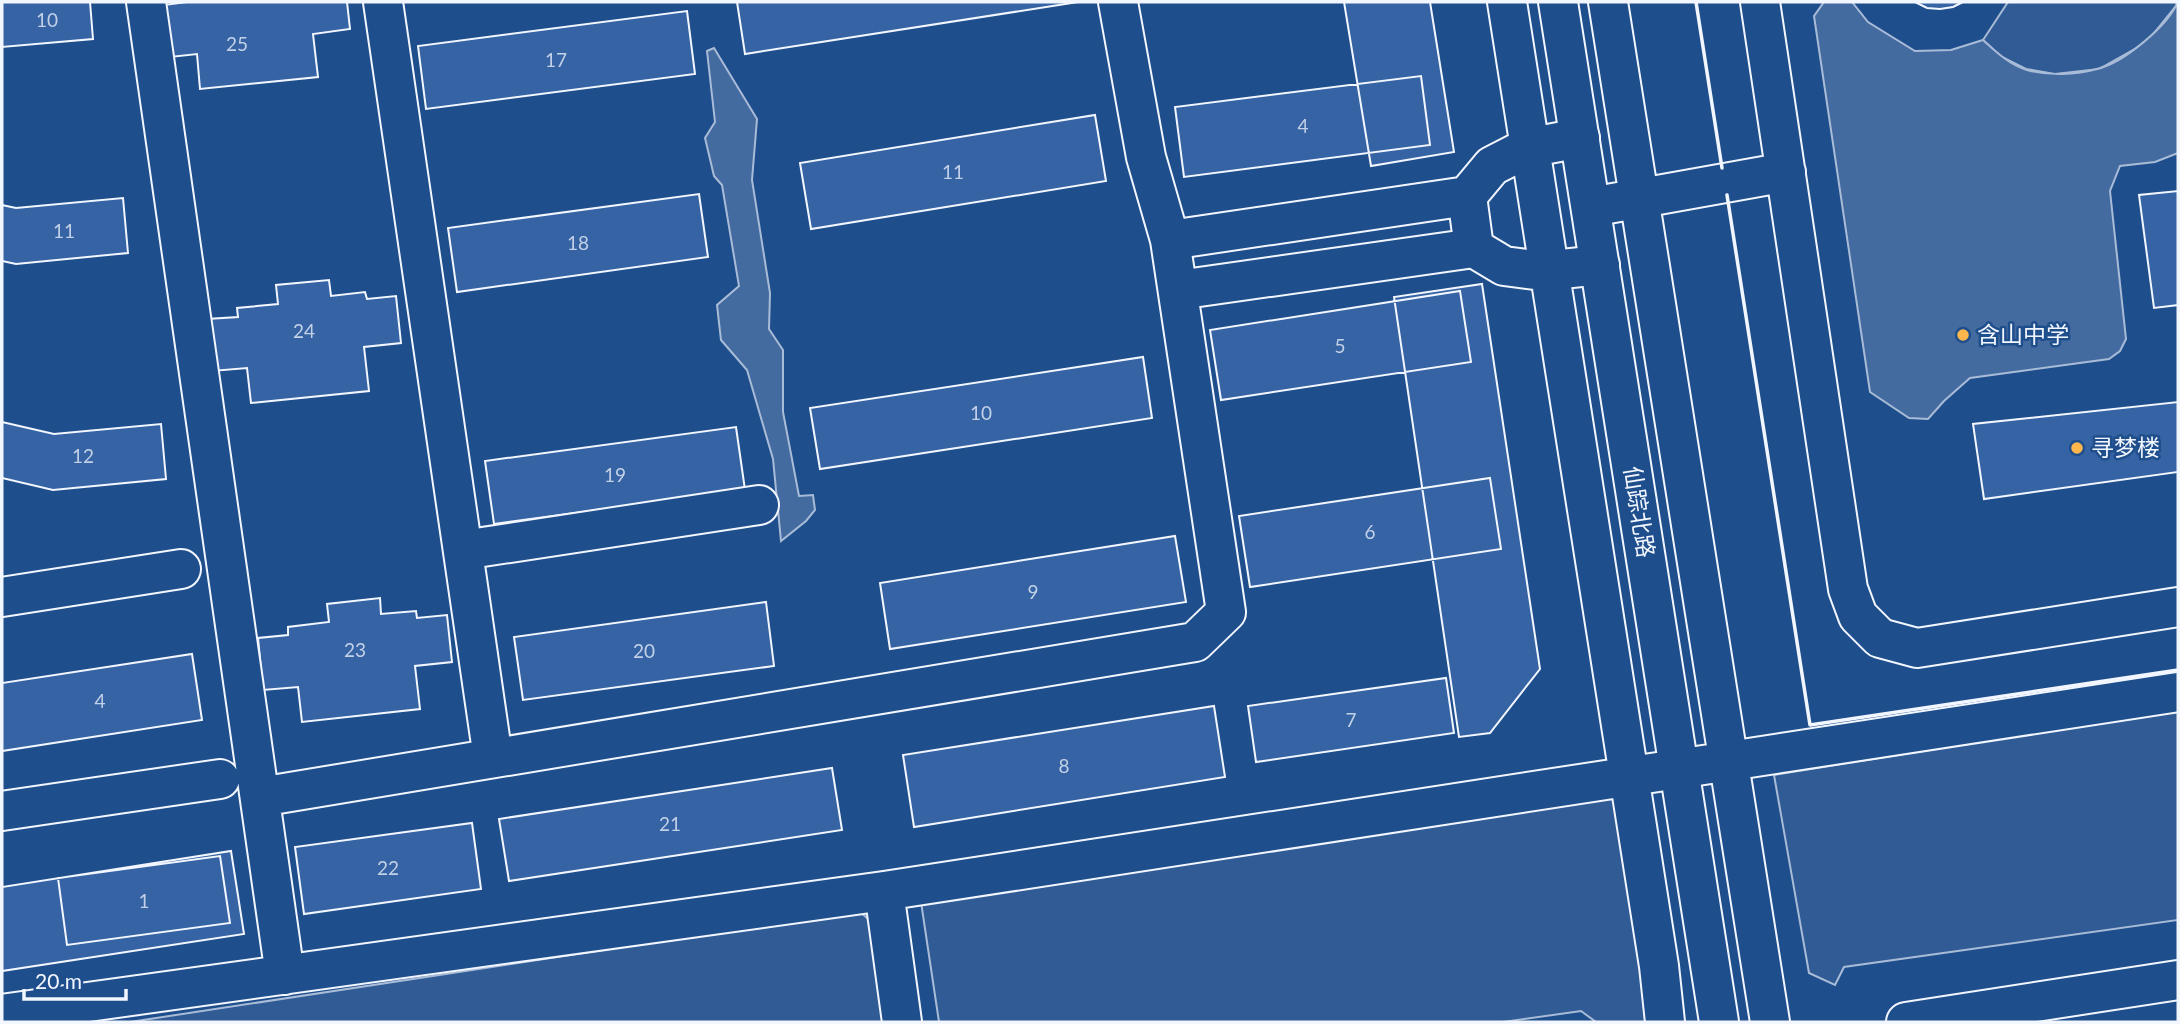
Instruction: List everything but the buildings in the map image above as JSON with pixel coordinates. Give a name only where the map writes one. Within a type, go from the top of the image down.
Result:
[{"type":"street","points":[[146,2],[285,975]]},
{"type":"street","points":[[383,2],[494,758]]},
{"type":"street","points":[[260,797],[1195,642],[1226,612],[1170,240],[1146,157],[1118,2]]},
{"type":"street","points":[[1507,2],[1659,966],[1665,1022]]},
{"type":"street","name":"仙踪北路","points":[[1558,2],[1719,1022]]},
{"type":"street","points":[[1608,2],[1770,1022]]},
{"type":"street","points":[[1760,2],[1848,589],[1858,616],[1880,638],[1917,648],[2178,607]]},
{"type":"street","points":[[1170,240],[1467,196],[1492,166],[1530,147],[1580,138]]},
{"type":"street","points":[[1591,207],[1786,172]]},
{"type":"street","points":[[1467,196],[1474,248]]},
{"type":"street","points":[[1178,290],[1474,248],[1504,266],[1549,270],[1600,265]]},
{"type":"street","points":[[463,550],[759,505]]},
{"type":"street","points":[[2,597],[181,569]]},
{"type":"street","points":[[2,1014],[884,891],[2178,692]]},
{"type":"street","points":[[2,811],[220,779]]},
{"type":"street","points":[[884,891],[902,1022]]},
{"type":"street","points":[[1906,1022],[2178,980]]},
{"type":"shaded area","points":[[1824,2],[1852,2],[1868,22],[1915,51],[1951,50],[1983,40],[2021,68],[2062,74],[2097,69],[2120,59],[2155,32],[2178,2],[2178,153],[2155,162],[2120,166],[2110,191],[2126,339],[2120,351],[2109,359],[1970,378],[1928,419],[1909,418],[1870,392],[1814,16]]},
{"type":"shaded area","points":[[2008,2],[2177,2],[2147,42],[2099,69],[2055,74],[2026,69],[2000,56],[1983,40]]},
{"type":"shaded area","points":[[714,48],[757,119],[752,180],[770,293],[769,329],[783,350],[783,412],[799,496],[813,495],[815,510],[781,541],[773,459],[747,370],[721,340],[717,305],[739,286],[722,185],[714,176],[705,138],[715,122],[707,51]]},
{"type":"shaded area","points":[[2178,710],[2178,920],[1844,967],[1835,985],[1809,973],[1774,775]]},
{"type":"shaded area","points":[[1619,797],[1654,1004],[1645,1022],[1596,1022],[1581,1011],[1503,1022],[939,1022],[921,902]]},
{"type":"shaded area","points":[[859,911],[874,924],[889,1022],[130,1022]]},
{"type":"wall","points":[[1696,2],[1722,168]]},
{"type":"wall","points":[[1727,195],[1810,725],[2178,670]]},
{"type":"place","name":"含山中学","points":[[1963,335]]},
{"type":"place","name":"寻梦楼","points":[[2077,448]]}]
